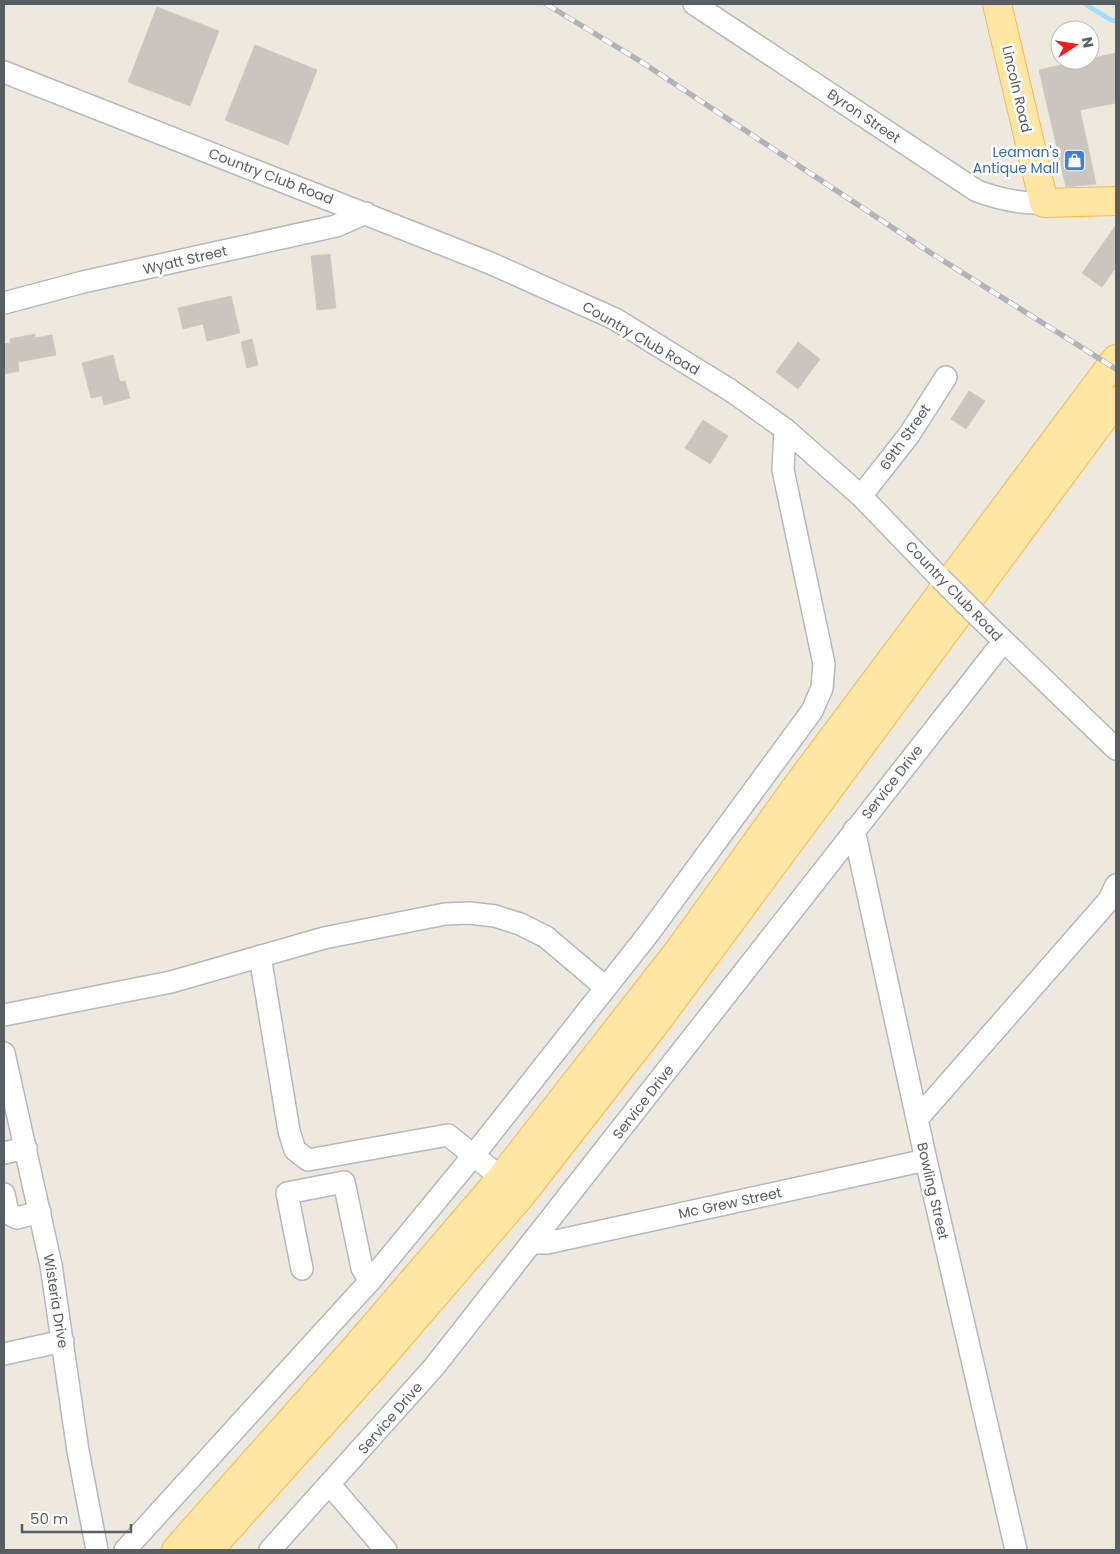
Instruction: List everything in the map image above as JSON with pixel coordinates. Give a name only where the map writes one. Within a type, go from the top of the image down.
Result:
[{"type":"main road","name":"Lincoln Road","points":[[997,4],[1044,203]]},
{"type":"main road","points":[[1044,203],[1116,201]]},
{"type":"main road","points":[[209,1550],[372,1367],[512,1186],[797,786],[1116,359]]},
{"type":"main road","points":[[176,1550],[358,1345],[512,1186],[654,1025],[1116,401]]},
{"type":"street","name":"Byron Street","points":[[694,4],[977,191],[1007,200],[1030,204],[1044,203]]},
{"type":"street","name":"Country Club Road","points":[[4,72],[490,263],[615,319],[730,390],[785,429],[861,496],[1003,642],[1116,750]]},
{"type":"street","name":"Wyatt Street","points":[[4,303],[84,282],[336,226],[366,213]]},
{"type":"street","name":"69th Street","points":[[861,496],[909,435],[946,377]]},
{"type":"street","points":[[125,1550],[370,1282],[474,1156],[649,933],[812,711],[822,688],[824,664],[783,470],[785,429]]},
{"type":"street","name":"Service Drive","points":[[270,1550],[434,1367],[534,1243],[854,830],[1003,642]]},
{"type":"street","name":"Bowling Street","points":[[854,830],[926,1160],[1016,1550]]},
{"type":"street","points":[[917,1118],[1109,900],[1116,885]]},
{"type":"street","points":[[4,1015],[171,982],[324,938],[411,919],[445,914],[470,913],[495,916],[520,924],[546,937],[605,987]]},
{"type":"street","points":[[260,956],[289,1131],[295,1150],[308,1160],[448,1135],[512,1186]]},
{"type":"street","name":"Wisteria Drive","points":[[4,1053],[40,1212],[63,1341],[78,1451],[97,1550]]},
{"type":"street","points":[[4,1154],[26,1148]]},
{"type":"street","name":"Mc Grew Street","points":[[534,1243],[547,1243],[926,1160]]},
{"type":"street","points":[[302,1269],[287,1193],[344,1182],[362,1268],[370,1282]]},
{"type":"street","points":[[4,1194],[8,1213],[17,1218],[40,1212]]},
{"type":"street","points":[[4,1354],[63,1341]]},
{"type":"street","points":[[330,1485],[386,1550]]},
{"type":"building","points":[[157,7],[219,31],[190,106],[128,82]]},
{"type":"building","points":[[255,45],[317,70],[288,145],[225,120]]},
{"type":"building","points":[[1116,53],[1116,103],[1080,110],[1096,184],[1066,187],[1039,70],[1050,68],[1050,70],[1100,70],[1100,57]]},
{"type":"building","points":[[1116,225],[1116,267],[1102,287],[1082,273]]},
{"type":"building","points":[[330,254],[336,308],[317,310],[311,256]]},
{"type":"building","points":[[231,296],[240,333],[207,341],[203,324],[183,329],[178,308]]},
{"type":"building","points":[[35,334],[35,338],[52,335],[56,355],[18,362],[19,371],[4,374],[4,344],[10,343],[10,339]]},
{"type":"building","points":[[252,339],[258,365],[247,368],[241,342]]},
{"type":"building","points":[[798,342],[820,359],[798,389],[776,372]]},
{"type":"building","points":[[113,355],[120,382],[125,381],[130,398],[104,405],[102,396],[91,398],[82,363]]},
{"type":"building","points":[[969,391],[985,401],[966,429],[951,419]]},
{"type":"building","points":[[703,420],[728,436],[710,464],[685,448]]},
{"type":"waterway","points":[[1085,4],[1111,20],[1116,21]]},
{"type":"railway","points":[[546,4],[640,61],[934,255],[1116,369]]},
{"type":"place","name":"Leaman's Antique Mall","points":[[1075,160]]}]
